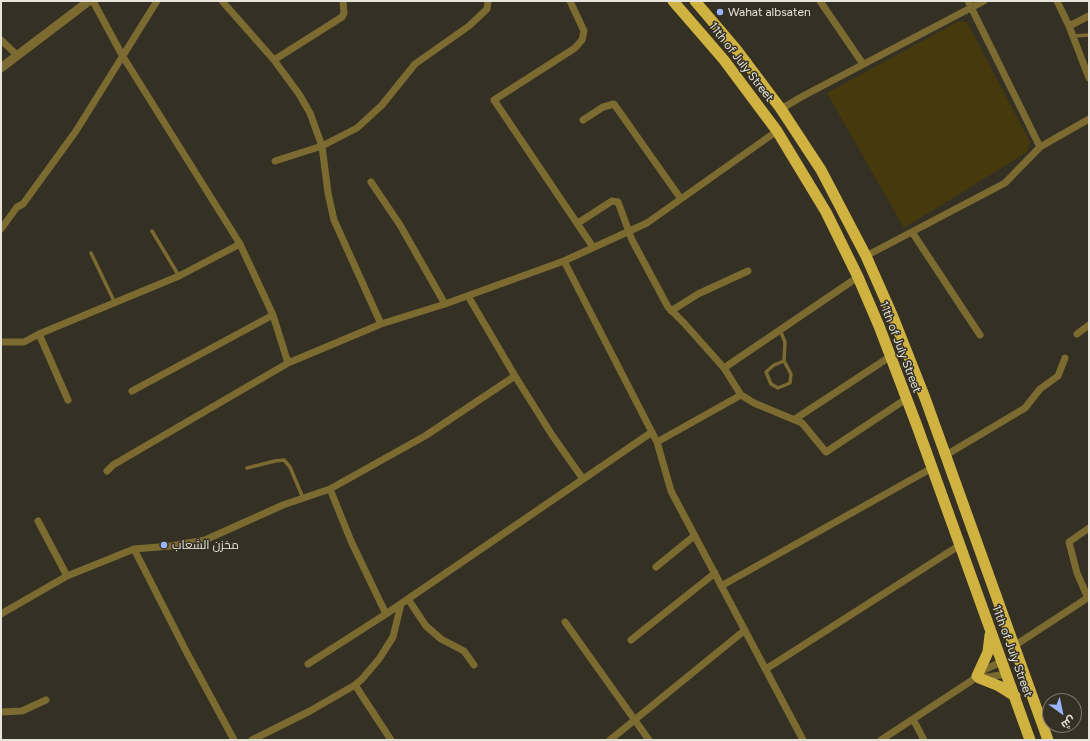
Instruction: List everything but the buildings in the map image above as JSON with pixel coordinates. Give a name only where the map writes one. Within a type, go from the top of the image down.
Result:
[{"type":"highway","name":"11th of July Street","points":[[673,1],[712,46],[776,131],[826,212],[858,276],[917,426],[1030,740]]},
{"type":"highway","name":"11th of July Street","points":[[695,1],[725,36],[781,109],[821,170],[866,256],[894,317],[933,418],[1048,740]]},
{"type":"highway","points":[[712,46],[725,36]]},
{"type":"highway","points":[[917,426],[933,418]]},
{"type":"highway","points":[[990,626],[991,638],[988,652],[977,677],[999,686],[1015,696]]},
{"type":"street","points":[[1,68],[89,1]]},
{"type":"street","points":[[93,1],[122,55],[240,244],[273,315],[288,362]]},
{"type":"street","points":[[1,229],[17,207],[23,204],[76,131],[157,1]]},
{"type":"street","points":[[222,1],[274,60],[299,94],[310,113],[322,146],[328,193],[334,220],[381,324]]},
{"type":"street","points":[[274,60],[342,17],[344,13],[343,1]]},
{"type":"street","points":[[274,161],[322,146],[357,128],[368,120],[382,106],[415,64],[469,26],[486,9],[488,1]]},
{"type":"street","points":[[570,1],[584,31],[582,40],[575,48],[494,100],[593,247]]},
{"type":"street","points":[[820,1],[863,64]]},
{"type":"street","points":[[781,109],[969,4],[984,1]]},
{"type":"street","points":[[1057,1],[1069,26],[1089,78]]},
{"type":"street","points":[[969,4],[1040,147]]},
{"type":"street","points":[[1069,26],[1089,16]]},
{"type":"street","points":[[1,40],[17,56]]},
{"type":"street","points":[[583,120],[603,107],[614,104],[680,199]]},
{"type":"street","points":[[866,256],[1005,183],[1040,147],[1089,119]]},
{"type":"street","points":[[107,471],[113,465],[288,362],[381,324],[445,304],[564,261],[647,223],[776,131]]},
{"type":"street","points":[[371,182],[400,225],[445,304]]},
{"type":"street","points":[[578,223],[616,201],[620,204],[632,240],[671,311],[684,323],[724,368],[741,395],[754,403],[795,419],[809,429],[826,452],[906,399]]},
{"type":"street","points":[[912,232],[980,335]]},
{"type":"street","points":[[1,342],[24,342],[39,334],[179,276],[240,244]]},
{"type":"street","points":[[564,261],[657,442],[671,491],[803,740]]},
{"type":"street","points":[[671,311],[703,292],[728,282],[748,271]]},
{"type":"street","points":[[724,368],[858,276]]},
{"type":"street","points":[[468,296],[552,435],[583,479]]},
{"type":"street","points":[[132,391],[273,315]]},
{"type":"street","points":[[1077,334],[1089,324]]},
{"type":"street","points":[[39,334],[68,400]]},
{"type":"street","points":[[795,419],[890,356]]},
{"type":"street","points":[[946,455],[1024,408],[1040,389],[1058,376],[1065,358]]},
{"type":"street","points":[[1,614],[67,576],[134,549],[172,546],[205,540],[303,498],[330,489],[425,436],[515,376]]},
{"type":"street","points":[[657,442],[741,395]]},
{"type":"street","points":[[308,664],[408,600],[652,432]]},
{"type":"street","points":[[721,586],[932,468]]},
{"type":"street","points":[[330,489],[351,541],[386,614]]},
{"type":"street","points":[[38,521],[67,576]]},
{"type":"street","points":[[1089,528],[1069,542],[1077,573],[1087,598],[1089,608]]},
{"type":"street","points":[[656,567],[694,536]]},
{"type":"street","points":[[766,669],[960,545]]},
{"type":"street","points":[[134,549],[234,740]]},
{"type":"street","points":[[631,640],[715,574]]},
{"type":"street","points":[[1014,646],[1087,598]]},
{"type":"street","points":[[408,600],[426,626],[441,639],[464,651],[474,665]]},
{"type":"street","points":[[252,740],[265,738],[355,685],[379,659],[391,641],[396,631],[401,604]]},
{"type":"street","points":[[565,622],[634,721],[649,740]]},
{"type":"street","points":[[610,740],[745,630]]},
{"type":"street","points":[[881,740],[977,677],[989,667],[1001,662]]},
{"type":"street","points":[[977,677],[1006,674]]},
{"type":"street","points":[[355,685],[391,740]]},
{"type":"street","points":[[1,712],[22,711],[46,700]]},
{"type":"street","points":[[913,719],[924,740]]},
{"type":"lane","points":[[1073,36],[1089,34]]},
{"type":"lane","points":[[152,231],[179,276]]},
{"type":"lane","points":[[91,253],[115,303]]},
{"type":"lane","points":[[779,330],[785,342],[784,361],[791,374],[790,382],[778,388],[771,384],[766,372],[774,364],[784,361]]},
{"type":"lane","points":[[247,468],[284,460],[290,467],[303,498]]},
{"type":"shaded area","points":[[959,21],[967,22],[1030,142],[1027,152],[904,228],[827,93]]},
{"type":"place","name":"Wahat albsaten","points":[[720,12]]},
{"type":"place","name":"مخزن الشعاب","points":[[164,545]]}]
